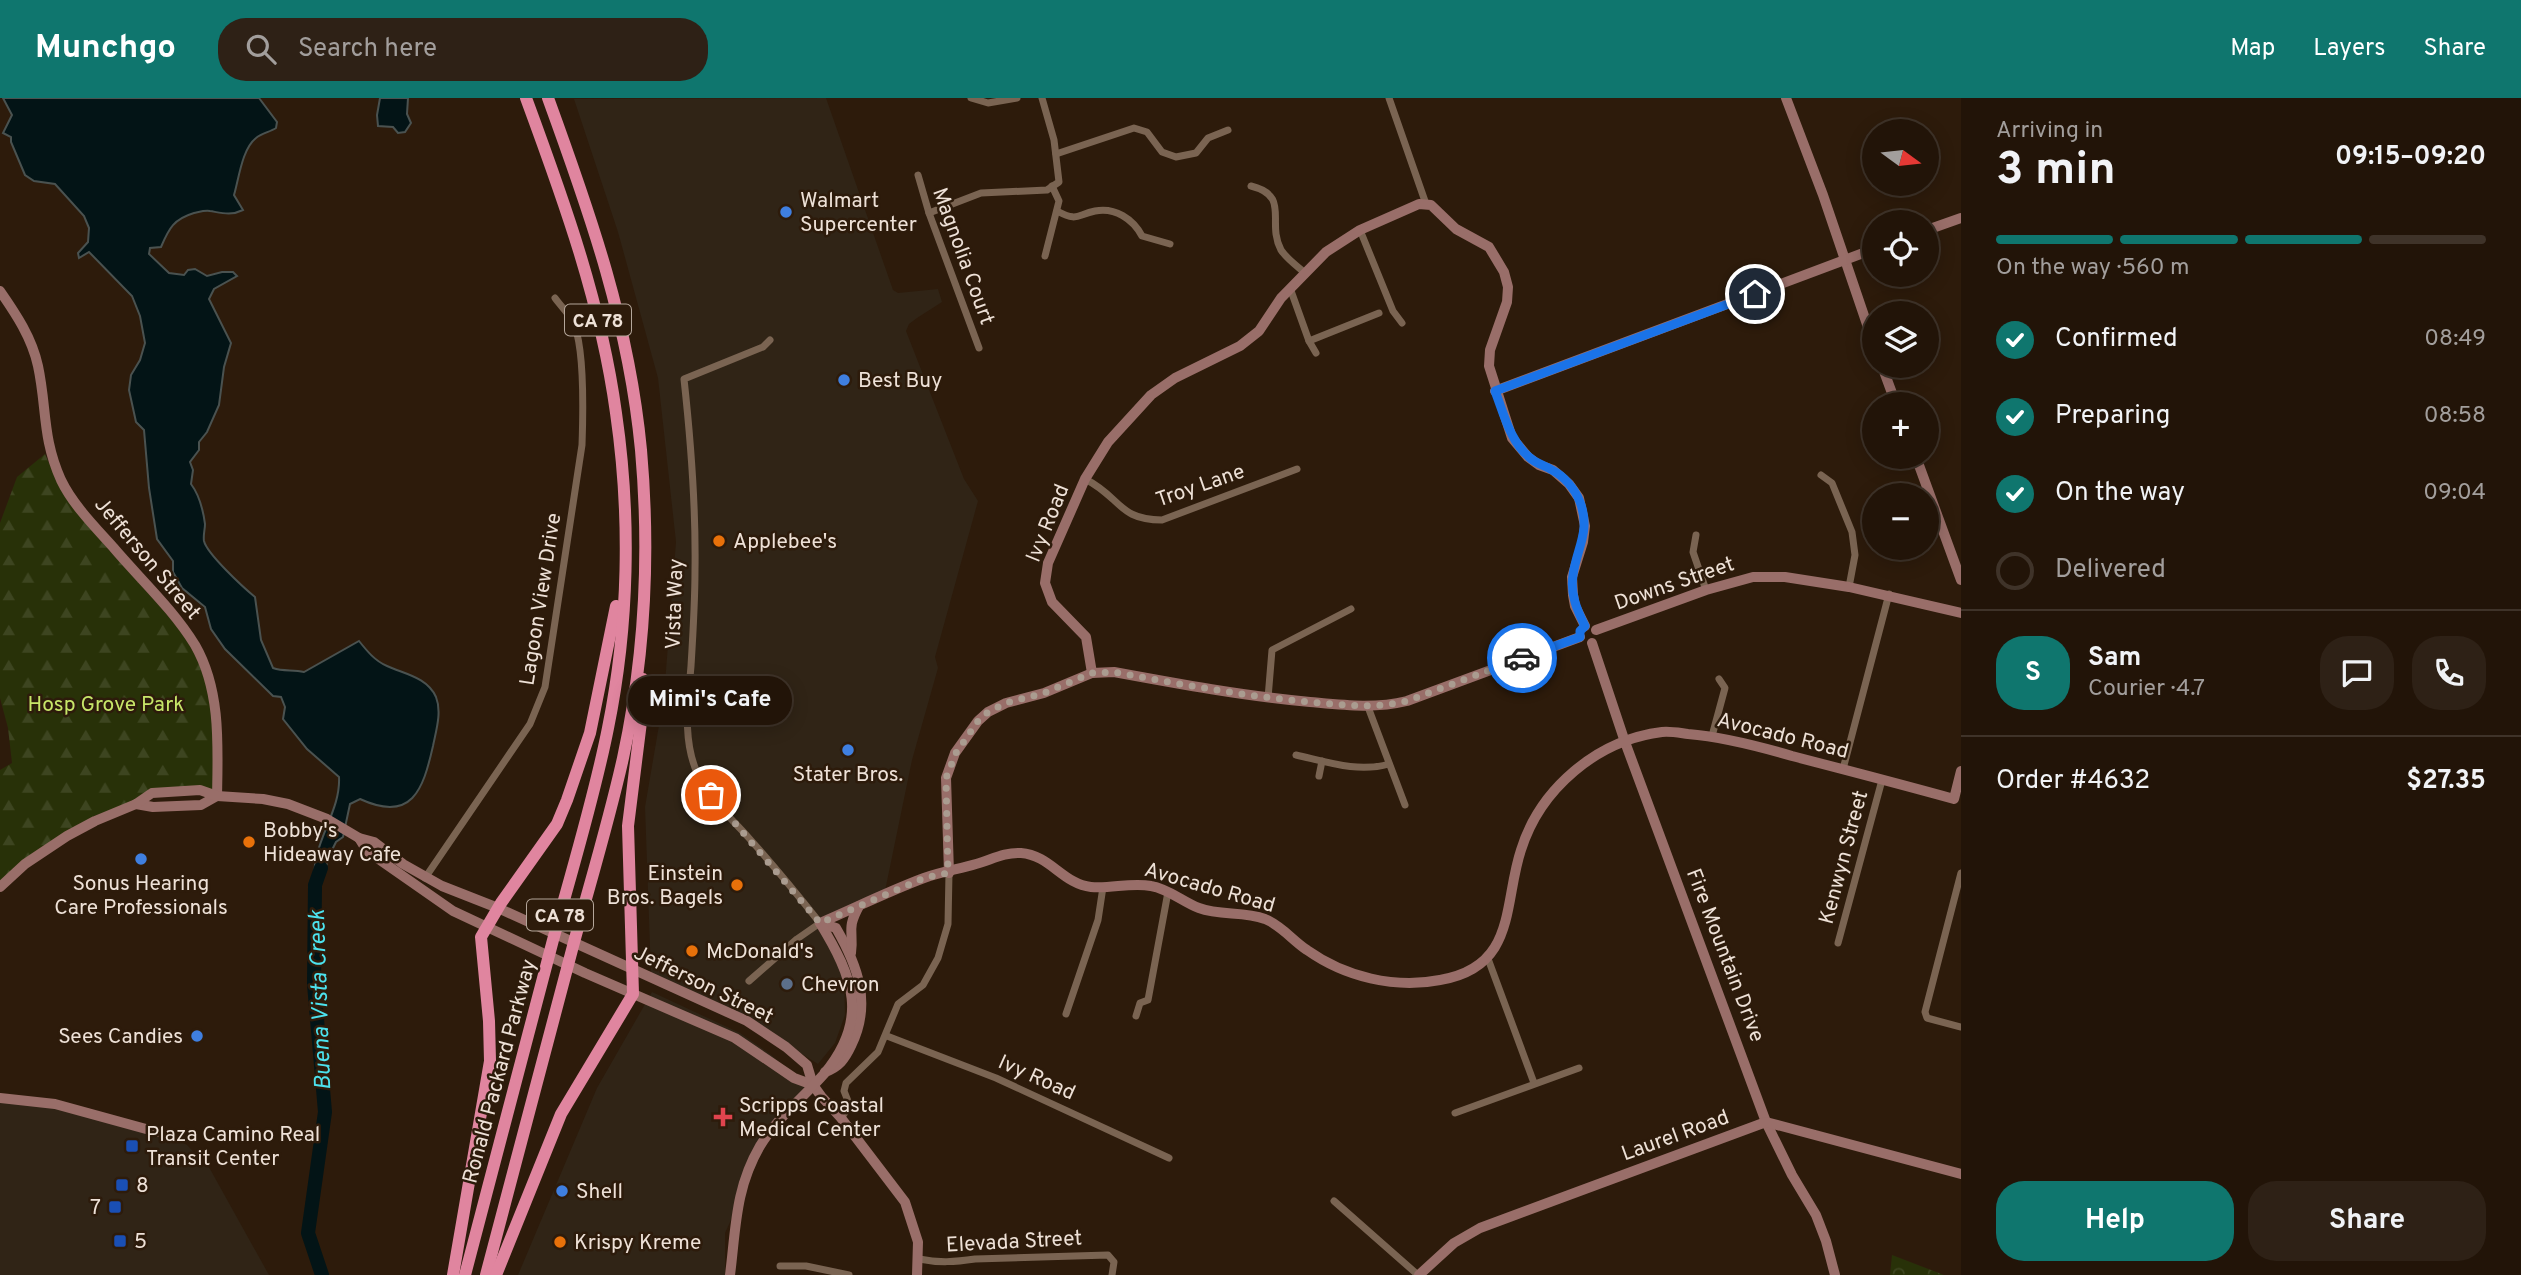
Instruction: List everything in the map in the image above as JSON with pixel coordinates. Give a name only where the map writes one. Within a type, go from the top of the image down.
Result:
[{"type":"highway","name":"Ronald Packard Parkway","points":[[465,1275],[600,765],[619,655],[625,551],[624,494],[617,415],[601,328],[579,248],[526,98]]},
{"type":"highway","name":"Ronald Packard Parkway","points":[[486,1275],[620,770],[632,704],[644,606],[645,537],[641,449],[622,328],[610,277],[585,198],[548,98]]},
{"type":"highway","points":[[453,1275],[490,1061],[481,937],[557,824],[579,771],[600,690],[625,551]]},
{"type":"highway","points":[[496,1275],[557,1120],[633,994],[628,826],[641,722],[644,606]]},
{"type":"main road","points":[[1786,98],[1862,309]]},
{"type":"main road","name":"Ivy Road","points":[[1092,673],[1086,637],[1052,602],[1045,583],[1048,563],[1086,479],[1108,442],[1151,395],[1175,378],[1240,346],[1258,331],[1290,288],[1326,252],[1360,230],[1419,204],[1426,204]]},
{"type":"main road","points":[[1426,204],[1431,205],[1456,229],[1489,247],[1504,272],[1508,287],[1507,302],[1490,350],[1489,366],[1512,438],[1528,457],[1553,470],[1569,484],[1579,498],[1585,526],[1572,577],[1575,606],[1585,626]]},
{"type":"main road","points":[[1939,226],[1961,218]]},
{"type":"main road","points":[[1495,391],[1862,253]]},
{"type":"main road","name":"Jefferson Street","points":[[0,291],[19,318],[37,363],[50,453],[63,484],[80,509],[178,621],[195,646],[207,671],[218,736],[217,796],[277,801],[327,819],[359,838],[374,842],[425,878],[498,908],[747,1021],[807,1065],[813,1085]]},
{"type":"main road","points":[[1920,469],[1961,580]]},
{"type":"main road","name":"Downs Street","points":[[1596,630],[1706,590],[1753,577],[1785,576],[1849,587],[1889,594],[1961,613]]},
{"type":"main road","points":[[1585,626],[1596,630],[1596,639],[1592,643],[1586,643],[1580,637],[1580,631],[1585,626]]},
{"type":"main road","points":[[948,873],[946,778],[950,762],[984,716],[1000,705],[1044,693],[1092,673],[1114,672],[1268,698],[1368,707],[1407,701],[1580,637]]},
{"type":"main road","name":"Fire Mountain Drive","points":[[1592,643],[1625,741],[1766,1122],[1792,1175],[1816,1215],[1835,1275]]},
{"type":"main road","name":"Avocado Road","points":[[820,923],[924,878],[948,873],[1004,854],[1023,853],[1041,858],[1075,883],[1087,887],[1121,884],[1152,886],[1197,907],[1264,918],[1283,929],[1310,952],[1343,970],[1383,981],[1412,984],[1444,980],[1471,970],[1493,951],[1506,925],[1520,852],[1531,824],[1554,790],[1569,775],[1584,762],[1625,741],[1663,732],[1712,736],[1957,800]]},
{"type":"main road","points":[[1957,800],[1961,771]]},
{"type":"main road","points":[[0,887],[25,864],[67,836],[136,804],[152,793],[200,790],[217,796]]},
{"type":"main road","name":"Jefferson Street","points":[[359,838],[367,851],[453,911],[585,973],[735,1038],[794,1078],[813,1085]]},
{"type":"main road","points":[[851,953],[849,929],[860,906]]},
{"type":"main road","name":"Vista Way","points":[[820,923],[836,928],[851,953],[859,980],[862,1016],[847,1054],[838,1066],[825,1072]]},
{"type":"main road","name":"Vista Way","points":[[730,1275],[739,1196],[752,1163],[780,1119],[825,1072],[842,1044],[853,1013],[850,984],[844,966],[820,923]]},
{"type":"main road","points":[[813,1085],[905,1202],[913,1222],[919,1259],[917,1275]]},
{"type":"main road","points":[[0,1098],[55,1104],[157,1132]]},
{"type":"main road","points":[[1766,1122],[1961,1174]]},
{"type":"main road","name":"Laurel Road","points":[[1419,1275],[1446,1250],[1480,1228],[1766,1122]]},
{"type":"street","points":[[971,98],[988,103],[1017,98]]},
{"type":"street","points":[[1042,98],[1056,154],[1055,184],[1059,201],[1045,256]]},
{"type":"street","points":[[1389,98],[1426,204]]},
{"type":"street","points":[[1056,154],[1134,128],[1147,132],[1162,152],[1176,157],[1187,156],[1195,153],[1208,138],[1228,130]]},
{"type":"street","name":"Magnolia Court","points":[[918,175],[929,213],[979,348]]},
{"type":"street","points":[[929,213],[981,194],[1047,190],[1055,184]]},
{"type":"street","points":[[1251,187],[1265,190],[1272,198],[1277,239],[1281,249],[1305,273]]},
{"type":"street","points":[[1057,211],[1079,218],[1096,211],[1127,216],[1135,222],[1142,236],[1170,244]]},
{"type":"street","points":[[1360,230],[1393,311],[1402,323]]},
{"type":"street","points":[[1290,288],[1316,353]]},
{"type":"street","name":"Lagoon View Drive","points":[[425,878],[530,724],[545,687],[582,445],[583,412],[578,346],[573,321],[555,298]]},
{"type":"street","points":[[1309,341],[1380,313]]},
{"type":"street","name":"Vista Way","points":[[769,340],[763,347],[684,379],[693,470],[695,537],[688,735],[691,757],[699,778],[820,923]]},
{"type":"street","name":"Troy Lane","points":[[1086,479],[1110,495],[1125,512],[1143,520],[1162,520],[1297,469]]},
{"type":"street","points":[[1821,475],[1832,483],[1852,532],[1855,555],[1849,587]]},
{"type":"street","points":[[1696,535],[1693,552],[1706,590]]},
{"type":"street","points":[[1843,769],[1889,594]]},
{"type":"street","points":[[1268,698],[1272,650],[1351,609]]},
{"type":"street","points":[[1712,736],[1725,688],[1719,680]]},
{"type":"street","points":[[1368,707],[1405,805]]},
{"type":"street","points":[[1296,755],[1356,768],[1373,769],[1389,764]]},
{"type":"street","points":[[1319,776],[1322,761]]},
{"type":"street","name":"Kenwyn Street","points":[[1838,943],[1882,780]]},
{"type":"street","points":[[841,1118],[850,1106],[844,1091],[846,1083],[854,1072],[874,1058],[887,1036],[898,1004],[923,985],[943,944],[949,915],[948,873]]},
{"type":"street","points":[[1961,873],[1925,1012],[1927,1018],[1961,1027]]},
{"type":"street","points":[[1066,1014],[1098,920],[1102,887]]},
{"type":"street","points":[[1136,1017],[1140,1003],[1148,1000],[1168,892]]},
{"type":"street","name":"Avocado Road","points":[[749,981],[797,939],[820,923]]},
{"type":"street","points":[[1487,956],[1534,1083]]},
{"type":"street","name":"Ivy Road","points":[[887,1036],[996,1078],[1169,1158]]},
{"type":"street","points":[[1455,1113],[1579,1069]]},
{"type":"street","points":[[1334,1201],[1419,1275]]},
{"type":"street","name":"Elevada Street","points":[[919,1259],[936,1262],[1108,1255],[1114,1262],[1112,1275]]},
{"type":"street","points":[[780,1266],[806,1266],[849,1275]]},
{"type":"shaded area","points":[[3,98],[259,98],[277,122],[276,128],[258,136],[251,143],[244,156],[234,195],[243,210],[230,213],[204,211],[187,215],[173,225],[161,247],[150,248],[149,254],[169,273],[184,275],[188,270],[195,269],[207,276],[233,272],[237,276],[214,289],[209,299],[231,343],[224,367],[219,405],[207,432],[199,442],[199,450],[190,462],[193,470],[191,484],[202,508],[207,547],[226,570],[255,597],[261,640],[273,668],[304,672],[359,641],[379,661],[427,685],[438,703],[436,734],[425,776],[419,788],[412,798],[392,807],[360,799],[350,804],[343,837],[336,842],[331,852],[320,883],[315,885],[314,870],[320,843],[335,804],[339,777],[307,749],[283,719],[285,707],[281,697],[273,696],[225,649],[211,629],[205,607],[182,588],[173,572],[173,561],[157,539],[144,430],[136,422],[129,390],[131,375],[140,360],[145,343],[140,316],[132,296],[89,252],[79,258],[78,253],[88,242],[89,228],[84,216],[55,184],[34,181],[25,175],[11,137],[3,133],[12,115]]},
{"type":"shaded area","points":[[380,98],[408,98],[407,114],[411,123],[405,132],[398,133],[393,127],[378,126]]},
{"type":"shaded area","points":[[826,98],[893,290],[898,293],[938,289],[942,302],[909,324],[906,331],[964,479],[978,501],[935,657],[938,668],[912,760],[885,891],[822,920],[844,971],[845,1015],[835,1043],[818,1064],[721,1004],[651,975],[645,807],[664,696],[676,542],[658,378],[618,232],[574,99]]},
{"type":"shaded area","points":[[652,992],[740,1033],[770,1054],[814,1092],[792,1109],[770,1134],[725,1233],[725,1275],[518,1275],[597,1088]]},
{"type":"shaded area","points":[[0,1100],[55,1104],[166,1134],[187,1145],[210,1169],[269,1275],[0,1275]]},
{"type":"green space","name":"Hosp Grove Park","points":[[45,454],[77,511],[173,622],[195,655],[202,671],[210,705],[213,792],[151,796],[94,816],[0,882],[0,770],[12,763],[8,728],[0,698],[0,523],[17,477]]},
{"type":"green space","points":[[1892,1255],[1944,1275],[1890,1275]]},
{"type":"waterway","name":"Buena Vista Creek","points":[[321,868],[315,885],[314,984],[325,1112],[308,1233],[322,1275]]},
{"type":"way so far","points":[[711,795],[820,923],[924,878],[948,873],[947,770],[978,721],[1000,705],[1044,693],[1092,673],[1114,672],[1247,696],[1368,707],[1407,701],[1522,658]]},
{"type":"place","name":"Walmart Supercenter","points":[[786,212]]},
{"type":"place","name":"Best Buy","points":[[844,380]]},
{"type":"place","name":"Applebee's","points":[[719,541]]},
{"type":"place","name":"Stater Bros.","points":[[848,750]]},
{"type":"place","name":"Mimi's Cafe","points":[[711,795]]},
{"type":"place","name":"Bobby's Hideaway Cafe","points":[[249,842]]},
{"type":"place","name":"Sonus Hearing Care Professionals","points":[[141,859]]},
{"type":"place","name":"Einstein Bros. Bagels","points":[[737,885]]},
{"type":"place","name":"McDonald's","points":[[692,951]]},
{"type":"place","name":"Chevron","points":[[787,984]]},
{"type":"place","name":"Sees Candies","points":[[197,1036]]},
{"type":"place","name":"Scripps Coastal Medical Center","points":[[723,1117]]},
{"type":"place","name":"Plaza Camino Real Transit Center","points":[[132,1146]]},
{"type":"place","name":"8","points":[[122,1185]]},
{"type":"place","name":"Shell","points":[[562,1191]]},
{"type":"place","name":"7","points":[[115,1207]]},
{"type":"place","name":"5","points":[[120,1241]]},
{"type":"place","name":"Krispy Kreme","points":[[560,1242]]},
{"type":"route","points":[[1522,658],[1580,637],[1580,631],[1585,626],[1575,606],[1572,577],[1585,526],[1579,498],[1569,484],[1553,470],[1528,457],[1512,438],[1495,391],[1755,294]]}]
